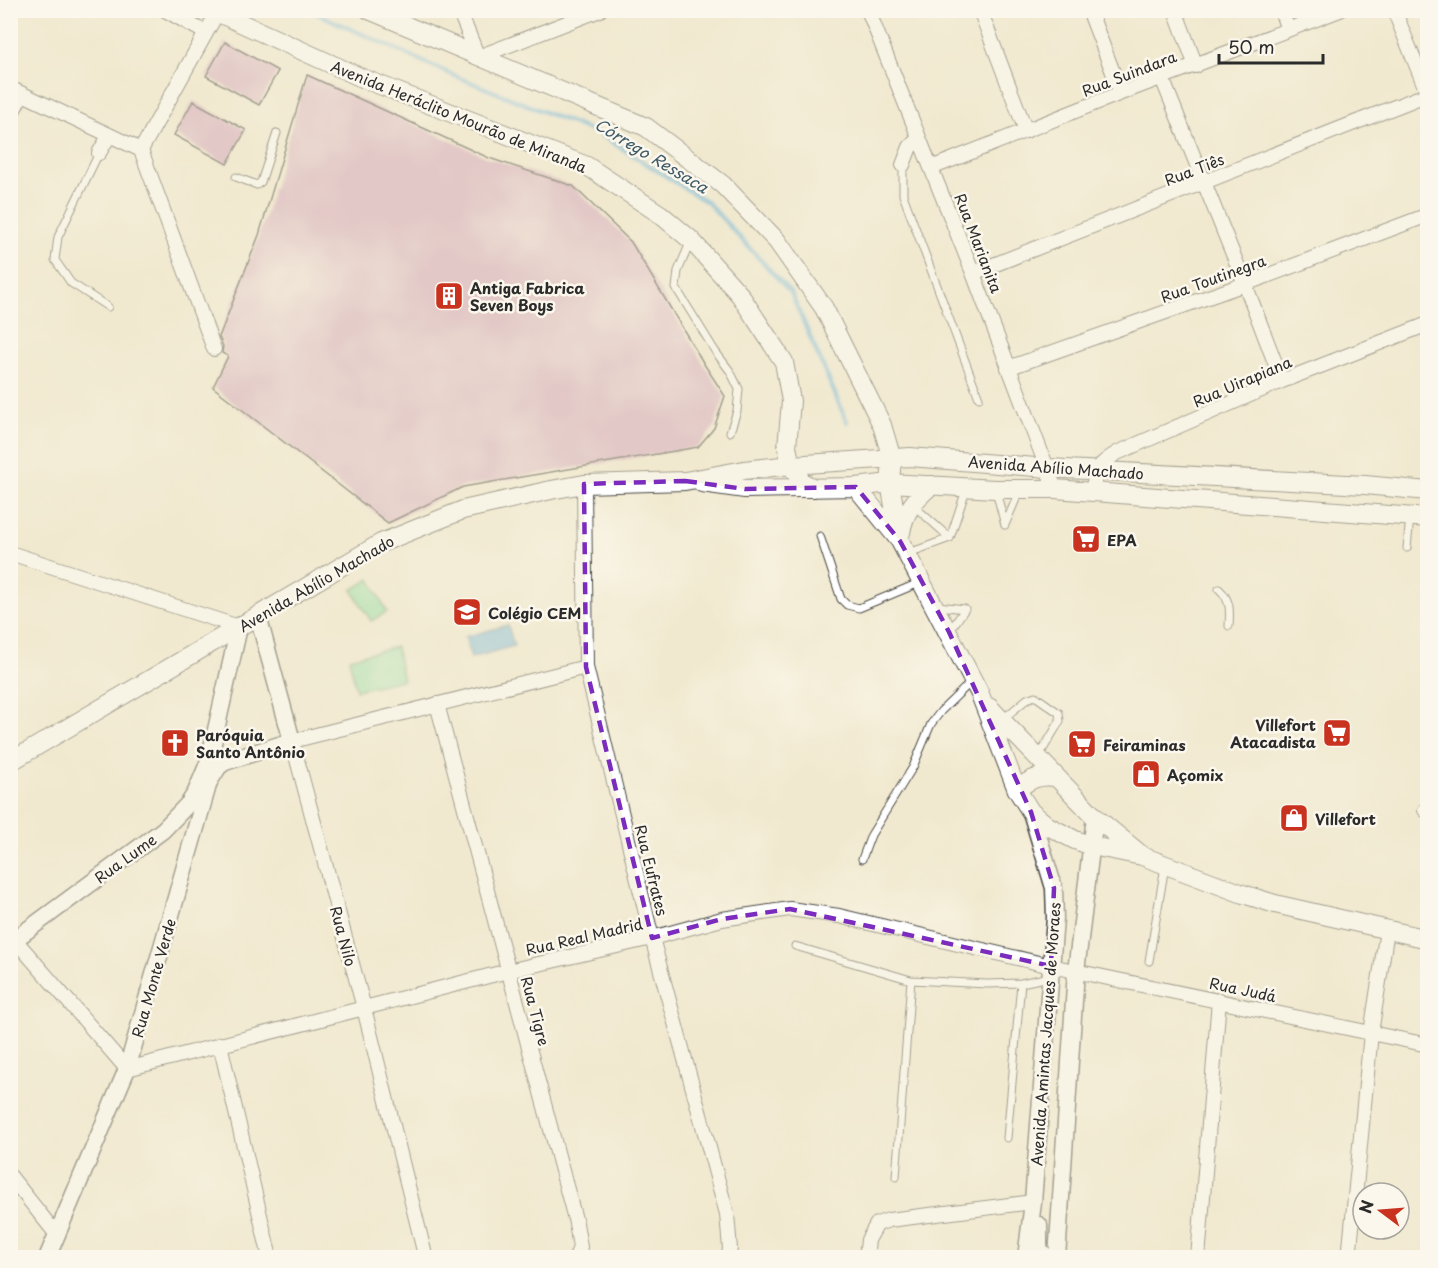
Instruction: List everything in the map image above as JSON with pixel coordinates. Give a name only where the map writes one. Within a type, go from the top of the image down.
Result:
[{"type":"main road","points":[[369,10],[646,127],[723,185],[777,241],[824,308],[882,425],[892,459],[890,483],[903,547]]},
{"type":"main road","name":"Avenida Heráclito Mourão de Miranda","points":[[215,12],[362,78],[587,166],[660,214],[691,240],[740,295],[784,362],[791,401],[787,447],[791,465]]},
{"type":"main road","points":[[882,425],[910,458]]},
{"type":"main road","name":"Avenida Abílio Machado","points":[[10,762],[381,543],[463,510],[584,484],[686,481],[744,470],[791,465],[910,458],[1096,471],[1365,485],[1428,491]]},
{"type":"main road","points":[[791,465],[802,482],[814,488]]},
{"type":"main road","name":"Avenida Abílio Machado","points":[[686,481],[745,489],[856,487],[890,483],[995,489],[1055,489],[1419,517]]},
{"type":"main road","points":[[903,547],[904,520],[912,504],[932,485]]},
{"type":"main road","points":[[856,487],[903,547],[935,606],[977,689],[1017,790],[1031,812],[1060,833],[1092,846],[1142,856],[1243,894],[1428,939]]},
{"type":"main road","points":[[977,689],[1001,721],[1055,777],[1095,817],[1142,856]]},
{"type":"main road","points":[[1017,790],[1034,778],[1055,777]]},
{"type":"street","points":[[165,10],[206,33]]},
{"type":"street","points":[[459,10],[478,57],[600,10]]},
{"type":"street","name":"Rua Marianita","points":[[868,10],[973,273],[1055,489]]},
{"type":"street","points":[[980,10],[1026,131]]},
{"type":"street","points":[[1089,10],[1121,93]]},
{"type":"street","points":[[1175,10],[1196,66]]},
{"type":"street","points":[[1281,10],[1288,30]]},
{"type":"street","name":"Rua Suindara","points":[[931,168],[1340,10]]},
{"type":"street","points":[[1394,10],[1428,94]]},
{"type":"street","points":[[141,150],[206,33],[215,12]]},
{"type":"street","points":[[1162,78],[1282,381]]},
{"type":"street","points":[[10,117],[16,91],[141,150],[214,349]]},
{"type":"street","name":"Rua Tiês","points":[[973,273],[1428,94]]},
{"type":"street","points":[[99,153],[109,136]]},
{"type":"street","points":[[903,165],[910,147],[919,138]]},
{"type":"street","name":"Rua Toutinegra","points":[[1008,368],[1245,284],[1428,215]]},
{"type":"street","name":"Rua Uirapiana","points":[[1096,471],[1102,462],[1117,453],[1282,381],[1428,324]]},
{"type":"street","points":[[1092,492],[1096,471]]},
{"type":"street","name":"Rua Eufrates","points":[[584,484],[586,667],[652,938],[727,1214],[730,1249],[728,1257]]},
{"type":"street","points":[[10,552],[239,627]]},
{"type":"street","name":"Rua Nilo","points":[[258,616],[364,1008],[424,1257]]},
{"type":"street","name":"Rua Lume","points":[[12,939],[163,830],[178,816],[196,792],[212,751],[239,627]]},
{"type":"street","points":[[292,741],[586,667]]},
{"type":"street","name":"Rua Tigre","points":[[437,704],[576,1223],[580,1247],[576,1257]]},
{"type":"street","name":"Rua Monte Verde","points":[[47,1257],[127,1069],[209,782],[219,766],[225,762],[292,741]]},
{"type":"street","name":"Avenida Amintas Jacques de Moraes","points":[[1026,1257],[1033,1202],[1055,918],[1054,888],[1031,812]]},
{"type":"street","name":"Avenida Amintas Jacques de Moraes","points":[[1057,1257],[1076,971],[1095,817]]},
{"type":"street","name":"Rua Real Madrid","points":[[127,1069],[508,970],[652,938],[722,919],[790,909],[839,916],[1051,971]]},
{"type":"street","points":[[1349,1257],[1371,1033],[1387,930]]},
{"type":"street","points":[[12,939],[127,1069]]},
{"type":"street","name":"Rua Judá","points":[[1051,971],[1076,971],[1428,1045]]},
{"type":"street","points":[[1198,1257],[1219,1000]]},
{"type":"street","points":[[220,1044],[270,1257]]},
{"type":"street","points":[[10,1176],[57,1235]]},
{"type":"street","points":[[866,1257],[868,1240],[877,1224],[889,1220],[1033,1202],[1040,1222],[1039,1249],[1047,1257]]},
{"type":"lane","points":[[236,177],[257,185],[261,182],[277,133]]},
{"type":"lane","points":[[99,153],[58,237],[56,260],[71,283],[108,307]]},
{"type":"lane","points":[[903,165],[903,195],[980,398]]},
{"type":"lane","points":[[691,240],[678,271],[676,288],[730,371],[739,390],[737,411],[730,432]]},
{"type":"lane","points":[[950,538],[968,486]]},
{"type":"lane","points":[[995,489],[1005,525],[1020,489]]},
{"type":"lane","points":[[912,504],[950,538]]},
{"type":"lane","points":[[1407,548],[1419,517]]},
{"type":"lane","points":[[820,536],[841,599],[847,605],[858,608],[922,582]]},
{"type":"lane","points":[[903,547],[950,538]]},
{"type":"lane","points":[[1220,589],[1227,596],[1230,609],[1229,626]]},
{"type":"lane","points":[[935,606],[964,609],[949,632]]},
{"type":"lane","points":[[862,859],[871,835],[913,767],[931,724],[941,711],[977,689]]},
{"type":"lane","points":[[1001,721],[1027,699],[1035,696],[1059,713],[1060,721],[1038,758]]},
{"type":"lane","points":[[1149,961],[1165,864]]},
{"type":"lane","points":[[795,946],[911,980],[987,984],[1021,983],[1051,971]]},
{"type":"lane","points":[[896,1177],[911,980]]},
{"type":"lane","points":[[1006,1138],[1021,983]]},
{"type":"highlighted area","points":[[685,481],[745,489],[856,487],[900,541],[949,632],[1031,812],[1054,888],[1051,966],[790,909],[722,919],[652,938],[586,667],[584,484]]},
{"type":"green space","points":[[370,579],[387,612],[371,621],[352,590]]},
{"type":"green space","points":[[396,647],[403,680],[356,690],[349,658]]},
{"type":"water","points":[[508,625],[514,646],[471,658],[465,637]]},
{"type":"building","points":[[225,42],[278,71],[259,105],[206,76]]},
{"type":"building","name":"Antiga Fabrica Seven Boys","points":[[307,75],[489,158],[573,186],[631,242],[725,396],[714,428],[698,447],[463,487],[388,523],[213,387],[228,356],[222,353],[223,346],[219,337],[259,235]]},
{"type":"building","points":[[193,101],[246,130],[227,164],[174,135]]},
{"type":"waterway","name":"Córrego Ressaca","points":[[309,10],[455,76],[599,134],[707,202],[791,293],[847,422]]},
{"type":"place","name":"Antiga Fabrica Seven Boys","points":[[449,296]]},
{"type":"place","name":"EPA","points":[[1086,539]]},
{"type":"place","name":"Colégio CEM","points":[[467,612]]},
{"type":"place","name":"Villefort Atacadista","points":[[1337,733]]},
{"type":"place","name":"Paróquia Santo Antônio","points":[[175,743]]},
{"type":"place","name":"Feiraminas","points":[[1082,744]]},
{"type":"place","name":"Açomix","points":[[1146,774]]},
{"type":"place","name":"Villefort","points":[[1294,818]]}]
